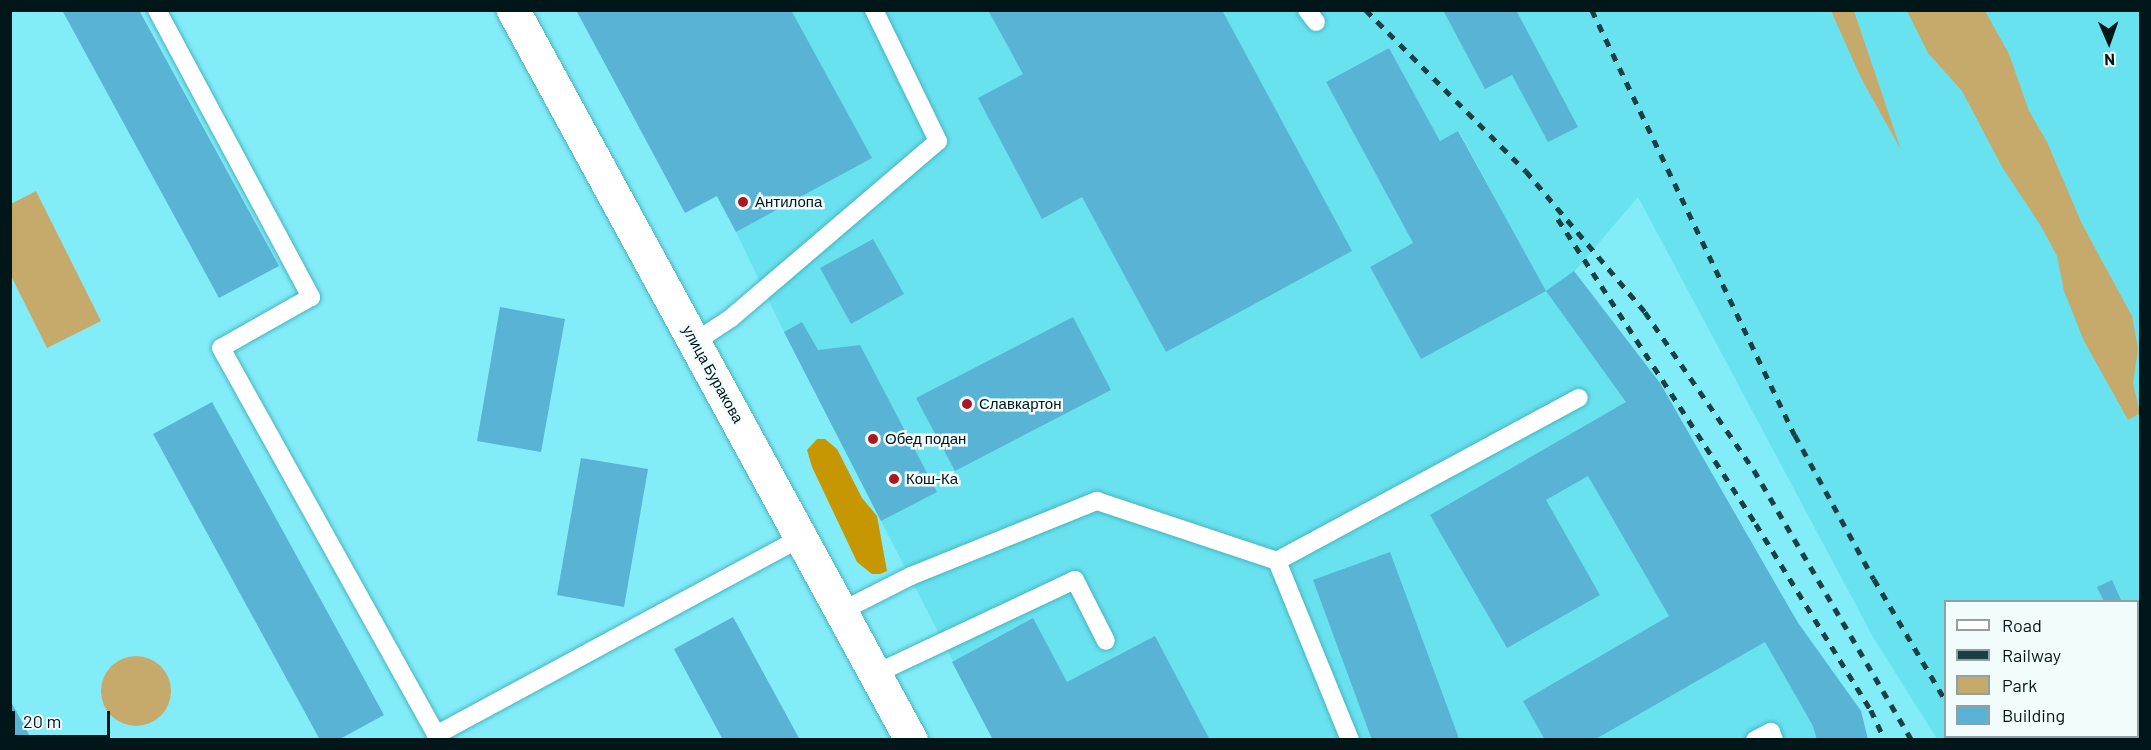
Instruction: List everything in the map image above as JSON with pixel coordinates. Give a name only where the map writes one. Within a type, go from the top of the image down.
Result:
[{"type":"street","name":"улица Буракова","points":[[513,10],[911,740]]},
{"type":"lane","points":[[157,10],[311,297],[221,348],[432,737],[802,537]]},
{"type":"lane","points":[[695,342],[731,318],[938,141],[874,10]]},
{"type":"lane","points":[[842,612],[911,576],[1097,501],[1277,561],[1579,398]]},
{"type":"lane","points":[[1277,561],[1350,740]]},
{"type":"lane","points":[[875,674],[1075,580],[1106,641]]},
{"type":"lane","points":[[1755,740],[1771,732],[1774,740]]},
{"type":"shaded area","points":[[616,11],[2140,11],[2140,739],[1937,739],[1873,637],[1638,197],[1574,272],[1798,622],[1861,711],[1868,739],[993,739],[784,332],[736,232]],"holes":[[[1389,48],[1440,141],[1459,131],[1545,291],[1421,358],[1370,267],[1413,243],[1326,82]]]},
{"type":"shaded area","points":[[817,439],[825,439],[837,449],[862,498],[877,516],[887,571],[872,574],[857,562],[812,467],[807,450]]},
{"type":"green space","points":[[1831,11],[1854,11],[1901,150],[1861,78]]},
{"type":"green space","points":[[1907,11],[1985,11],[2009,54],[2029,111],[2047,142],[2082,224],[2132,316],[2138,349],[2133,383],[2140,413],[2128,420],[2084,341],[2064,291],[2057,256],[2041,226],[2002,167],[1962,91],[1928,53]]},
{"type":"green space","points":[[36,191],[101,321],[47,348],[11,276],[11,204]]},
{"type":"green space","points":[[136,656],[155,662],[165,672],[171,691],[165,710],[155,720],[136,726],[117,720],[107,710],[101,691],[107,672],[117,662]]},
{"type":"building","points":[[62,10],[139,10],[279,266],[219,298]]},
{"type":"building","points":[[576,10],[791,10],[872,158],[736,232],[717,196],[685,213]]},
{"type":"building","points":[[988,10],[1222,10],[1352,251],[1166,352],[1082,197],[1042,219],[978,98],[1023,74]]},
{"type":"building","points":[[1443,10],[1516,10],[1578,127],[1548,142],[1512,75],[1485,89]]},
{"type":"building","points":[[1389,48],[1440,141],[1458,131],[1546,291],[1421,359],[1370,267],[1413,243],[1326,82]]},
{"type":"building","points":[[873,239],[904,294],[851,324],[820,268]]},
{"type":"building","points":[[1574,271],[1660,383],[1798,623],[1861,711],[1868,740],[1817,740],[1813,726],[1765,642],[1594,740],[1545,740],[1523,701],[1669,616],[1588,476],[1546,500],[1600,595],[1507,648],[1430,515],[1626,402],[1546,291]]},
{"type":"building","points":[[500,307],[565,319],[541,452],[477,441]]},
{"type":"building","points":[[1073,317],[1111,390],[955,471],[916,398]]},
{"type":"building","points":[[802,322],[818,350],[860,345],[937,492],[881,521],[784,332]]},
{"type":"building","points":[[212,402],[384,715],[338,740],[320,740],[153,434]]},
{"type":"building","points":[[581,458],[648,469],[624,607],[557,595]]},
{"type":"building","points":[[1390,552],[1459,740],[1372,740],[1313,580]]},
{"type":"building","points":[[2112,580],[2121,600],[2103,600],[2097,587]]},
{"type":"building","points":[[733,617],[800,740],[723,740],[674,649]]},
{"type":"building","points":[[1033,618],[1067,682],[1155,636],[1210,740],[993,740],[952,662]]},
{"type":"building","points":[[10,700],[32,740],[10,740]]},
{"type":"railway","points":[[1366,10],[1526,171],[1645,312],[1754,470],[1912,740]]},
{"type":"railway","points":[[1592,10],[1795,435],[1874,579],[1944,698]]},
{"type":"railway","points":[[1558,219],[1756,524],[1871,710],[1885,740]]},
{"type":"place","name":"Антилопа","points":[[743,202]]},
{"type":"place","name":"Славкартон","points":[[967,404]]},
{"type":"place","name":"Обед подан","points":[[873,439]]},
{"type":"place","name":"Кош-Ка","points":[[894,479]]}]
